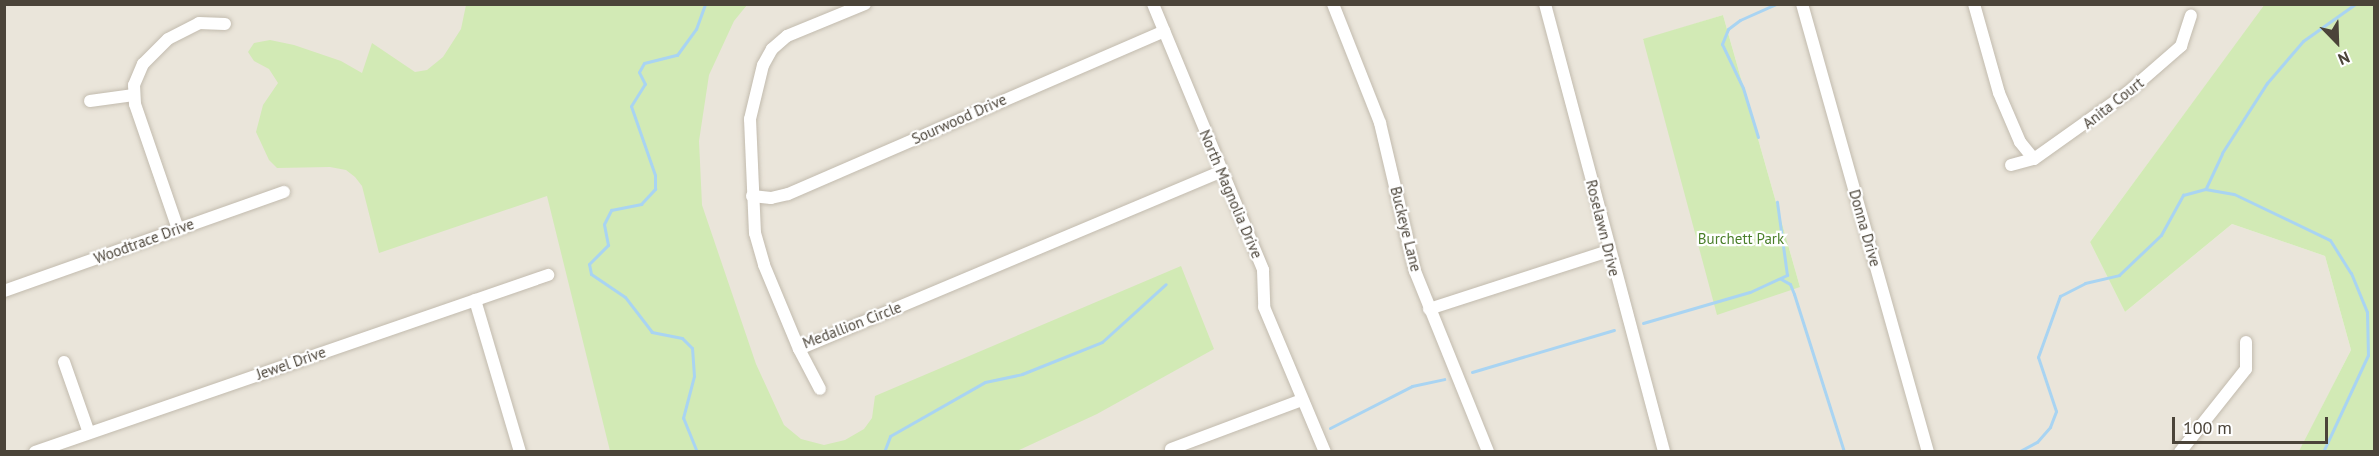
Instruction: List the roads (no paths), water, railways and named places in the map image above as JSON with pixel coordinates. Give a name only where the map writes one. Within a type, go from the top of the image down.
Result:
[{"type":"street","name":"Medallion Circle","points":[[865,4],[787,36],[772,49],[763,65],[750,119],[752,196],[759,252],[799,349],[1221,172]]},
{"type":"street","name":"North Magnolia Drive","points":[[1153,4],[1263,270],[1264,307],[1324,452]]},
{"type":"street","name":"Buckeye Lane","points":[[1333,4],[1380,123],[1415,271],[1488,452]]},
{"type":"street","name":"Roselawn Drive","points":[[1545,4],[1664,452]]},
{"type":"street","name":"Donna Drive","points":[[1802,4],[1928,452]]},
{"type":"street","points":[[1974,4],[1999,93],[2020,142],[2034,159]]},
{"type":"street","name":"Anita Court","points":[[2011,165],[2034,159],[2092,121],[2167,59],[2181,46],[2191,16]]},
{"type":"street","points":[[178,229],[134,95],[143,64],[168,39],[199,23],[225,24]]},
{"type":"street","name":"Sourwood Drive","points":[[752,196],[771,198],[788,194],[1164,31]]},
{"type":"street","points":[[90,101],[134,95]]},
{"type":"street","name":"Woodtrace Drive","points":[[4,291],[284,192]]},
{"type":"street","points":[[1429,309],[1610,251]]},
{"type":"street","name":"Jewel Drive","points":[[34,452],[548,275]]},
{"type":"street","points":[[475,300],[520,452]]},
{"type":"street","points":[[2180,452],[2246,369],[2246,342]]},
{"type":"street","points":[[799,349],[820,389]]},
{"type":"street","points":[[64,362],[89,433]]},
{"type":"street","points":[[1171,448],[1302,400]]},
{"type":"waterway","points":[[697,452],[683,418],[694,376],[692,348],[682,338],[652,332],[625,297],[591,274],[589,264],[608,245],[604,224],[611,210],[641,204],[655,189],[655,175],[631,106],[645,84],[639,72],[644,63],[677,55],[696,29],[705,4]]},
{"type":"waterway","points":[[1758,137],[1743,88],[1722,44],[1728,29],[1740,20],[1776,4]]},
{"type":"waterway","points":[[2206,188],[2222,153],[2267,83],[2303,41],[2355,4]]},
{"type":"waterway","points":[[2018,452],[2037,442],[2050,427],[2056,411],[2038,357],[2060,296],[2085,283],[2119,275],[2161,235],[2183,195],[2205,189],[2234,194],[2330,240],[2351,273],[2367,312],[2368,355],[2323,452]]},
{"type":"waterway","points":[[1643,323],[1750,292],[1787,275],[1777,202]]},
{"type":"waterway","points":[[1781,279],[1790,284],[1794,294],[1844,452]]},
{"type":"waterway","points":[[884,452],[890,436],[985,382],[1022,374],[1102,342],[1166,284]]},
{"type":"waterway","points":[[1472,372],[1614,330]]},
{"type":"waterway","points":[[1330,428],[1412,386],[1444,379]]},
{"type":"park label","name":"Burchett Park","points":[[1741,239]]}]
